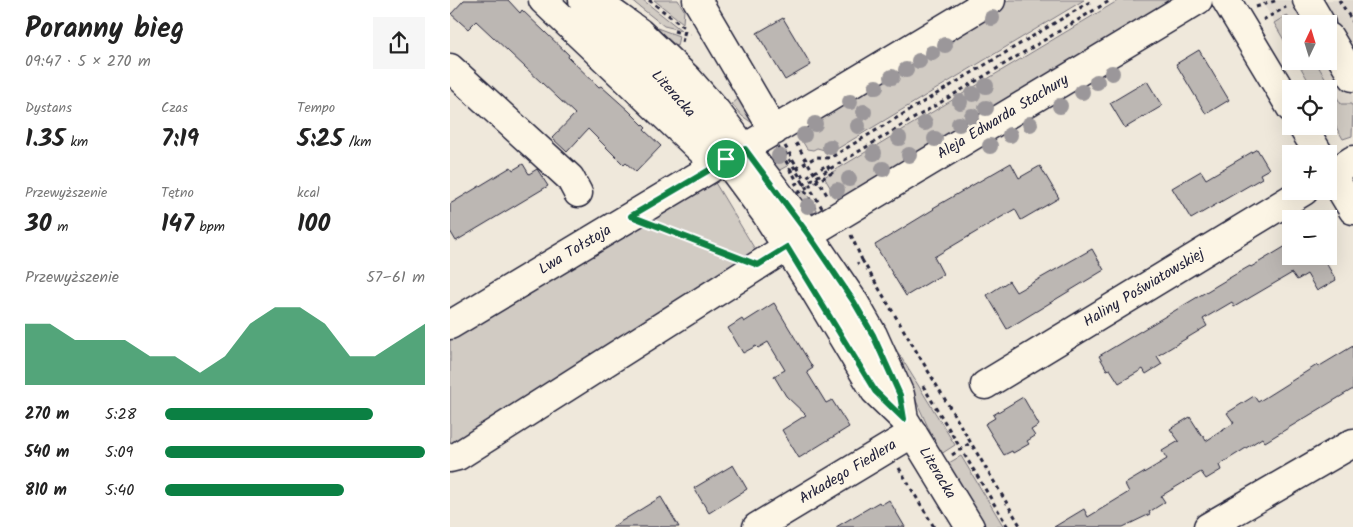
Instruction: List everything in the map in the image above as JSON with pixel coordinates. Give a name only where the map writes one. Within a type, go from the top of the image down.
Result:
[{"type":"street","points":[[543,0],[729,157],[776,136],[974,4]]},
{"type":"street","name":"Literacka","points":[[583,0],[589,11],[614,38],[648,67],[729,157],[766,214],[806,232]]},
{"type":"street","name":"Literacka","points":[[594,0],[638,32],[687,78],[716,111],[729,157]]},
{"type":"street","points":[[697,0],[776,136]]},
{"type":"street","name":"Aleja Edwarda Stachury","points":[[450,458],[458,456],[758,265],[806,232],[1198,0]]},
{"type":"street","points":[[1226,0],[1282,93]]},
{"type":"street","points":[[1307,0],[1316,15]]},
{"type":"street","points":[[1338,52],[1353,78]]},
{"type":"street","points":[[450,68],[570,178],[578,193]]},
{"type":"street","name":"Literacka","points":[[729,157],[789,177],[806,232],[854,302],[873,335],[900,395],[909,426],[970,527]]},
{"type":"street","name":"Lwa Tołstoja","points":[[450,324],[729,157]]},
{"type":"street","points":[[1337,177],[1353,210]]},
{"type":"street","name":"Haliny Poświatowskiej","points":[[985,385],[1289,200]]},
{"type":"street","name":"Arkadego Fiedlera","points":[[757,527],[909,426]]},
{"type":"street","points":[[1208,527],[1353,443]]},
{"type":"path","points":[[649,0],[686,28]]},
{"type":"path","points":[[789,177],[816,157],[830,158],[1094,0]]},
{"type":"path","points":[[804,184],[1111,0]]},
{"type":"path","points":[[1340,0],[1353,22]]},
{"type":"path","points":[[669,30],[696,37]]},
{"type":"path","points":[[776,136],[781,138],[789,177],[790,197],[805,191],[819,215],[806,232]]},
{"type":"path","points":[[789,177],[806,177],[827,165],[832,173],[810,185],[825,213],[806,232]]},
{"type":"path","points":[[789,177],[804,184]]},
{"type":"path","points":[[789,177],[804,184]]},
{"type":"path","points":[[804,184],[806,232]]},
{"type":"path","points":[[631,216],[758,265]]},
{"type":"path","points":[[862,260],[1021,527]]},
{"type":"shaded area","points":[[617,0],[621,0],[657,28],[679,36],[677,46]]},
{"type":"shaded area","points":[[631,0],[643,0],[681,30],[664,26]]},
{"type":"shaded area","points":[[654,0],[678,0],[684,10],[683,23]]},
{"type":"shaded area","points":[[1009,0],[1084,0],[832,152],[817,148],[813,150],[807,149],[795,129]]},
{"type":"shaded area","points":[[1119,0],[1167,0],[1167,7],[840,204],[824,177]]},
{"type":"shaded area","points":[[1261,0],[1353,0],[1353,133],[1337,104],[1337,80],[1319,80],[1308,70],[1338,70],[1338,15],[1282,15],[1282,35]]},
{"type":"shaded area","points":[[1282,18],[1282,37],[1274,23]]},
{"type":"shaded area","points":[[1302,70],[1320,70],[1326,80],[1308,80]]},
{"type":"shaded area","points":[[745,93],[754,124],[742,116],[732,104]]},
{"type":"shaded area","points":[[1337,97],[1341,104],[1351,104],[1353,107],[1352,136],[1343,139],[1337,129]]},
{"type":"shaded area","points":[[777,145],[789,165],[774,173],[772,158]]},
{"type":"shaded area","points":[[711,176],[756,251],[737,271],[450,450],[450,335]]},
{"type":"shaded area","points":[[805,191],[818,213],[808,212],[792,196]]},
{"type":"shaded area","points":[[883,328],[955,445],[941,454],[938,449]]},
{"type":"shaded area","points":[[961,456],[1004,527],[985,527],[947,464]]},
{"type":"building","points":[[464,0],[508,0],[520,13],[522,10],[599,87],[601,86],[629,111],[646,128],[644,130],[661,146],[636,172],[626,163],[624,165],[588,129],[567,152],[552,138],[575,114],[476,21],[468,29],[451,14]]},
{"type":"building","points":[[783,18],[811,65],[785,80],[757,33]]},
{"type":"building","points":[[1199,50],[1229,100],[1206,114],[1176,64]]},
{"type":"building","points":[[1147,81],[1162,106],[1125,128],[1110,103]]},
{"type":"building","points":[[1257,149],[1269,169],[1260,174],[1262,178],[1191,219],[1172,188],[1201,171],[1206,179]]},
{"type":"building","points":[[1011,163],[1019,178],[1040,166],[1059,198],[1021,220],[1015,209],[934,257],[943,274],[906,296],[875,245],[933,208]]},
{"type":"building","points":[[523,164],[529,174],[537,169],[548,186],[456,241],[450,231],[450,204],[511,167],[513,170]]},
{"type":"building","points":[[1282,248],[1282,265],[1327,265],[1336,280],[1317,291],[1307,274],[1297,280],[1292,273],[1234,307],[1232,302],[1203,319],[1207,326],[1157,356],[1162,364],[1146,374],[1143,369],[1119,383],[1110,369],[1107,370],[1099,356],[1236,274]]},
{"type":"building","points":[[1092,249],[1104,270],[1007,329],[987,295],[1009,281],[1016,292]]},
{"type":"building","points":[[774,303],[813,368],[807,372],[826,403],[832,400],[849,427],[799,458],[782,430],[806,415],[786,396],[774,376],[785,370],[768,342],[743,353],[728,328],[742,319],[744,322]]},
{"type":"building","points":[[1353,346],[1353,389],[1265,442],[1262,438],[1219,465],[1221,470],[1206,479],[1201,472],[1161,496],[1165,502],[1149,512],[1150,514],[1123,527],[1054,527],[1084,509],[1088,517],[1129,492],[1125,484],[1167,459],[1162,451],[1179,441],[1170,429],[1190,417],[1206,441],[1234,423],[1227,413],[1254,396],[1258,402],[1317,365],[1318,367]]},
{"type":"building","points":[[1023,397],[1039,425],[1031,430],[1035,436],[1027,441],[1029,444],[1013,453],[1012,451],[1004,455],[985,424],[995,418],[993,415]]},
{"type":"building","points":[[733,465],[747,489],[709,513],[694,488]]},
{"type":"building","points":[[661,497],[679,527],[612,527]]},
{"type":"building","points":[[889,500],[905,527],[836,527],[879,502],[881,505]]},
{"type":"route","points":[[745,149],[808,234],[854,302],[873,335],[900,395],[904,419],[875,391],[787,247],[758,265],[631,216],[726,159],[745,149]]}]
